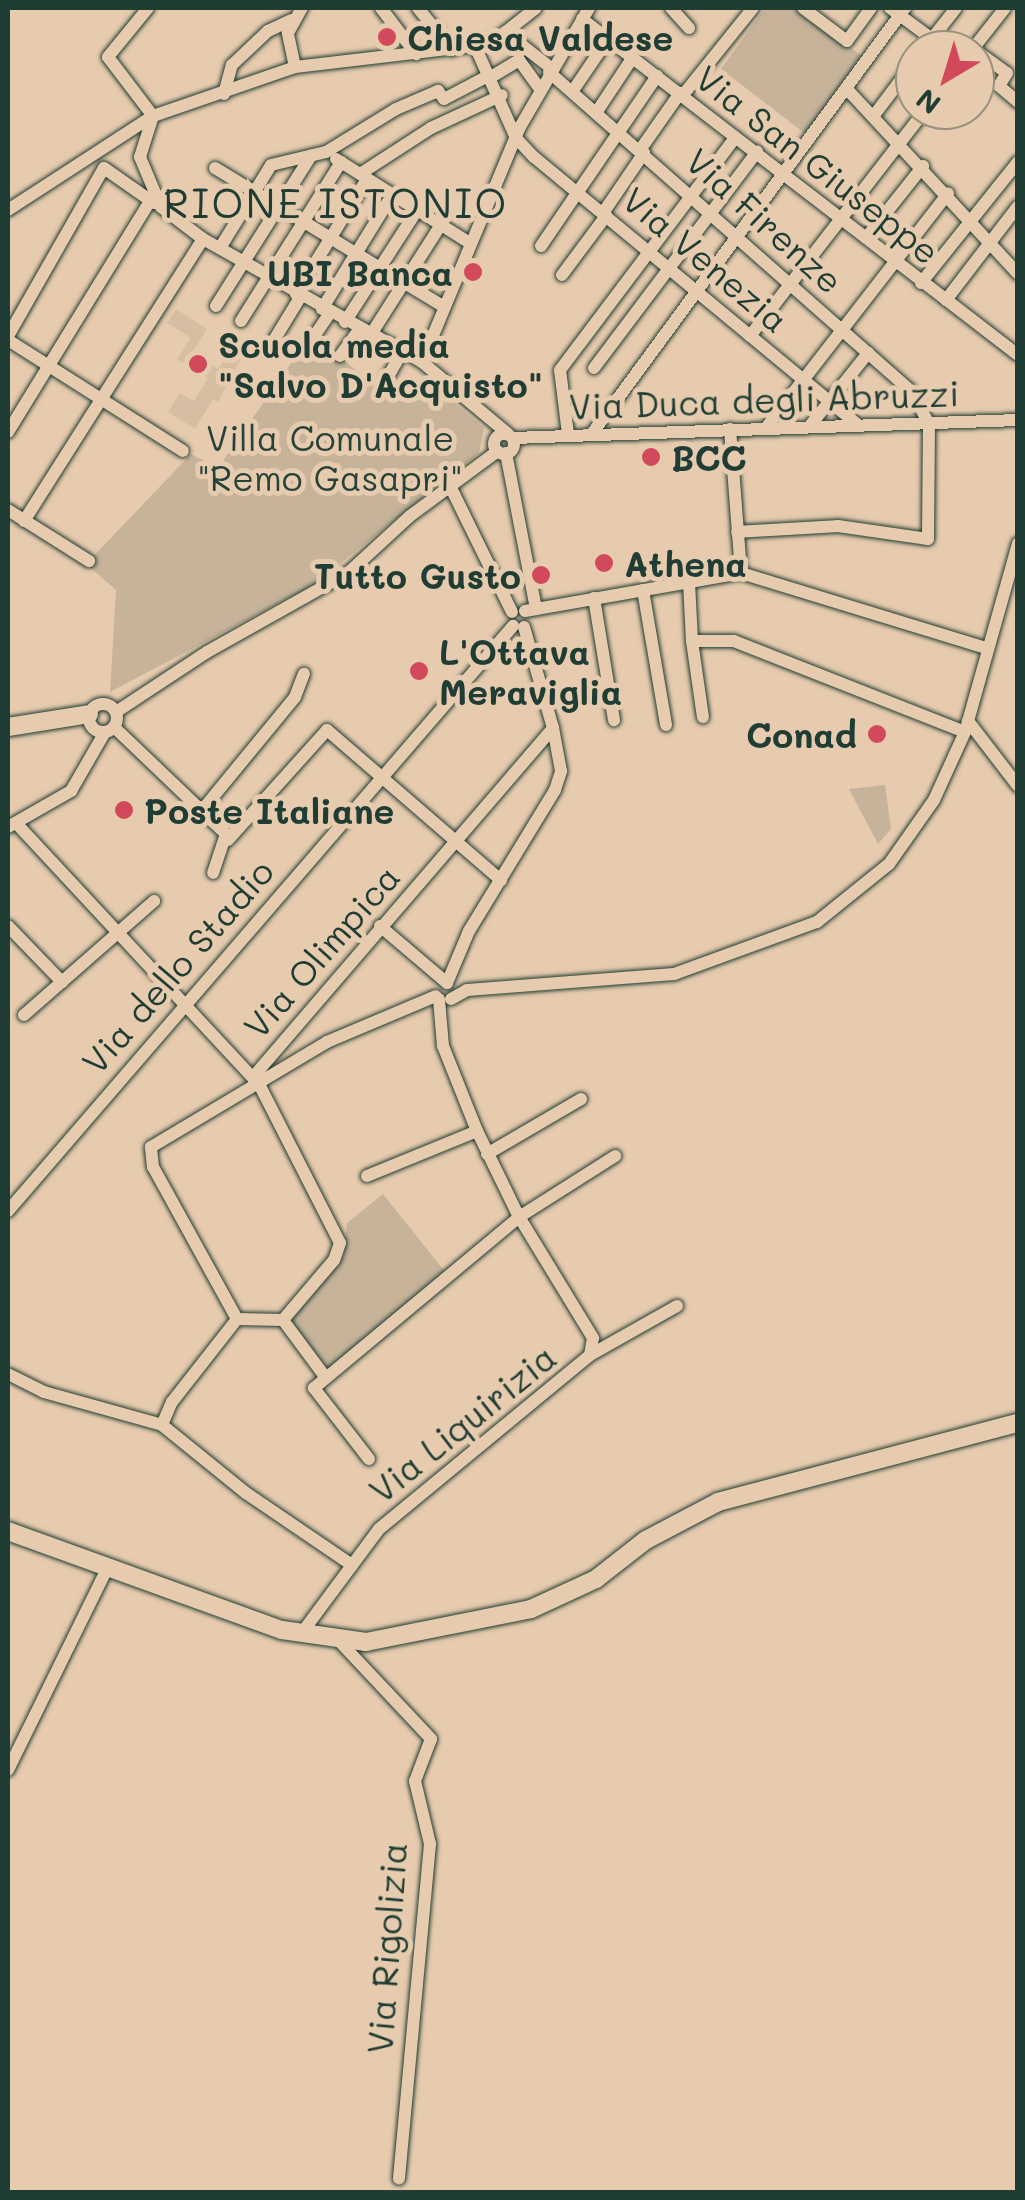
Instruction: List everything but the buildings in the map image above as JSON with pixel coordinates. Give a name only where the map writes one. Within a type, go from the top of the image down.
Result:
[{"type":"street","points":[[148,8],[108,58],[154,116]]},
{"type":"street","points":[[224,94],[232,65],[268,31],[292,20],[302,8]]},
{"type":"street","points":[[382,8],[416,54]]},
{"type":"street","points":[[418,8],[452,50]]},
{"type":"street","points":[[8,210],[154,116],[295,68],[476,46],[505,32],[536,8]]},
{"type":"street","points":[[671,8],[688,28]]},
{"type":"street","points":[[804,8],[847,41],[871,8]]},
{"type":"street","points":[[939,30],[956,8]]},
{"type":"street","points":[[989,30],[1006,8]]},
{"type":"street","points":[[594,431],[785,175],[898,10],[916,30]]},
{"type":"street","points":[[562,274],[681,94],[745,11]]},
{"type":"street","points":[[422,362],[516,138],[550,70],[586,14]]},
{"type":"street","name":"Via San Giuseppe","points":[[586,14],[632,57],[1018,355]]},
{"type":"street","points":[[292,20],[295,68]]},
{"type":"street","points":[[505,32],[540,89]]},
{"type":"street","points":[[572,92],[608,38]]},
{"type":"street","points":[[476,46],[502,96],[516,138]]},
{"type":"street","points":[[220,248],[270,165],[326,152],[396,110],[438,91],[444,100],[522,56]]},
{"type":"street","name":"Via Firenze","points":[[522,56],[550,70],[843,329],[912,392],[930,424]]},
{"type":"street","points":[[596,113],[632,57]]},
{"type":"street","points":[[995,64],[1007,72],[999,86],[1018,102]]},
{"type":"street","points":[[542,246],[657,76]]},
{"type":"street","points":[[846,88],[900,141],[1018,274]]},
{"type":"street","points":[[875,114],[895,88]]},
{"type":"street","points":[[268,350],[364,177],[432,128],[502,96]]},
{"type":"street","points":[[154,116],[140,157],[156,204]]},
{"type":"street","points":[[750,336],[909,130]]},
{"type":"street","name":"Via Venezia","points":[[516,138],[648,254],[858,426]]},
{"type":"street","points":[[568,434],[560,370],[735,138]]},
{"type":"street","points":[[326,152],[470,243]]},
{"type":"street","points":[[594,368],[757,152]]},
{"type":"street","points":[[216,306],[311,156]]},
{"type":"street","points":[[241,321],[341,162]]},
{"type":"street","points":[[921,282],[1018,162]]},
{"type":"street","points":[[866,238],[923,166]]},
{"type":"street","points":[[182,451],[8,338],[104,168],[203,239],[422,362],[510,436]]},
{"type":"street","points":[[215,168],[443,306]]},
{"type":"street","points":[[766,428],[948,194]]},
{"type":"street","points":[[312,338],[392,196]]},
{"type":"street","points":[[8,432],[156,204]]},
{"type":"street","points":[[946,300],[1018,206]]},
{"type":"street","points":[[345,322],[416,212]]},
{"type":"street","points":[[340,356],[365,333],[404,283],[440,226]]},
{"type":"street","points":[[24,521],[203,239]]},
{"type":"street","points":[[810,427],[868,353]]},
{"type":"street","points":[[386,380],[402,354]]},
{"type":"street","name":"Via Duca degli Abruzzi","points":[[510,436],[1018,420]]},
{"type":"street","points":[[737,532],[838,526],[928,540],[930,424]]},
{"type":"street","points":[[730,430],[741,573]]},
{"type":"street","points":[[441,994],[500,880],[560,780],[554,728],[522,617],[497,437],[510,436]]},
{"type":"street","points":[[282,1320],[334,1260],[340,1243],[256,1082],[12,824],[70,791],[112,724],[207,652],[348,574],[451,488],[502,452]]},
{"type":"street","points":[[451,488],[522,617]]},
{"type":"street","points":[[8,510],[89,562]]},
{"type":"street","points":[[237,1319],[153,1167],[151,1148],[326,1042],[441,994],[674,974],[817,922],[914,835],[967,726],[1018,544]]},
{"type":"street","points":[[522,617],[594,598],[741,573],[987,648]]},
{"type":"street","points":[[689,582],[692,641],[703,717]]},
{"type":"street","points":[[643,590],[666,725]]},
{"type":"street","points":[[594,598],[614,720]]},
{"type":"street","name":"Via dello Stadio","points":[[8,1211],[182,1004],[522,617]]},
{"type":"street","points":[[692,641],[734,641],[967,726],[1018,786]]},
{"type":"street","points":[[199,814],[296,697],[304,674]]},
{"type":"street","points":[[8,727],[89,714],[102,704],[112,724],[228,840]]},
{"type":"street","points":[[89,714],[94,729],[112,724]]},
{"type":"street","name":"Via Olimpica","points":[[256,1082],[380,926],[554,728]]},
{"type":"street","points":[[213,872],[228,840],[327,730],[500,880]]},
{"type":"street","points":[[24,1015],[154,901]]},
{"type":"street","points":[[8,926],[62,982]]},
{"type":"street","points":[[380,926],[441,994]]},
{"type":"street","name":"Via Liquirizia","points":[[441,994],[438,1016],[443,1046],[477,1131],[519,1217],[593,1338],[590,1355]]},
{"type":"street","points":[[488,1154],[581,1099]]},
{"type":"street","points":[[368,1176],[477,1131]]},
{"type":"street","points":[[370,1459],[314,1388],[519,1217],[615,1156]]},
{"type":"street","name":"Via Liquirizia","points":[[301,1634],[352,1564],[416,1494],[590,1355],[676,1306]]},
{"type":"street","points":[[237,1319],[282,1320]]},
{"type":"street","points":[[162,1426],[172,1402],[237,1319]]},
{"type":"street","points":[[282,1320],[326,1378]]},
{"type":"street","points":[[8,1374],[44,1392],[162,1426],[246,1493],[352,1564]]},
{"type":"street","points":[[8,1530],[301,1634],[340,1642],[531,1609],[596,1579],[646,1540],[718,1502],[1018,1423]]},
{"type":"street","points":[[8,1770],[108,1567]]},
{"type":"street","name":"Via Rigolizia","points":[[340,1642],[431,1739],[415,1781],[430,1844],[398,2179]]},
{"type":"shaded area","name":"Scuola media \"Salvo D'Acquisto\"","points":[[176,309],[207,329],[192,353],[218,369],[235,343],[246,349],[218,402],[213,399],[195,429],[168,412],[180,393],[194,401],[208,378],[177,359],[191,338],[167,323]]},
{"type":"green space","points":[[765,8],[798,8],[863,57],[807,135],[721,69]]},
{"type":"green space","name":"Villa Comunale \"Remo Gasapri\"","points":[[309,337],[371,380],[432,385],[484,428],[479,453],[313,585],[110,692],[116,590],[86,564],[191,454],[218,468]]},
{"type":"green space","points":[[885,785],[891,829],[878,844],[849,789]]},
{"type":"green space","points":[[383,1194],[446,1273],[328,1369],[288,1320],[343,1257],[347,1223]]},
{"type":"place","name":"Chiesa Valdese","points":[[387,37]]},
{"type":"place","name":"UBI Banca","points":[[473,272]]},
{"type":"place","name":"Scuola media \"Salvo D'Acquisto\"","points":[[198,364]]},
{"type":"place","name":"BCC","points":[[651,457]]},
{"type":"place","name":"Athena","points":[[604,563]]},
{"type":"place","name":"Tutto Gusto","points":[[541,575]]},
{"type":"place","name":"L'Ottava Meraviglia","points":[[419,671]]},
{"type":"place","name":"Conad","points":[[877,734]]},
{"type":"place","name":"Poste Italiane","points":[[124,810]]},
{"type":"district","name":"RIONE ISTONIO","points":[[336,202]]}]
